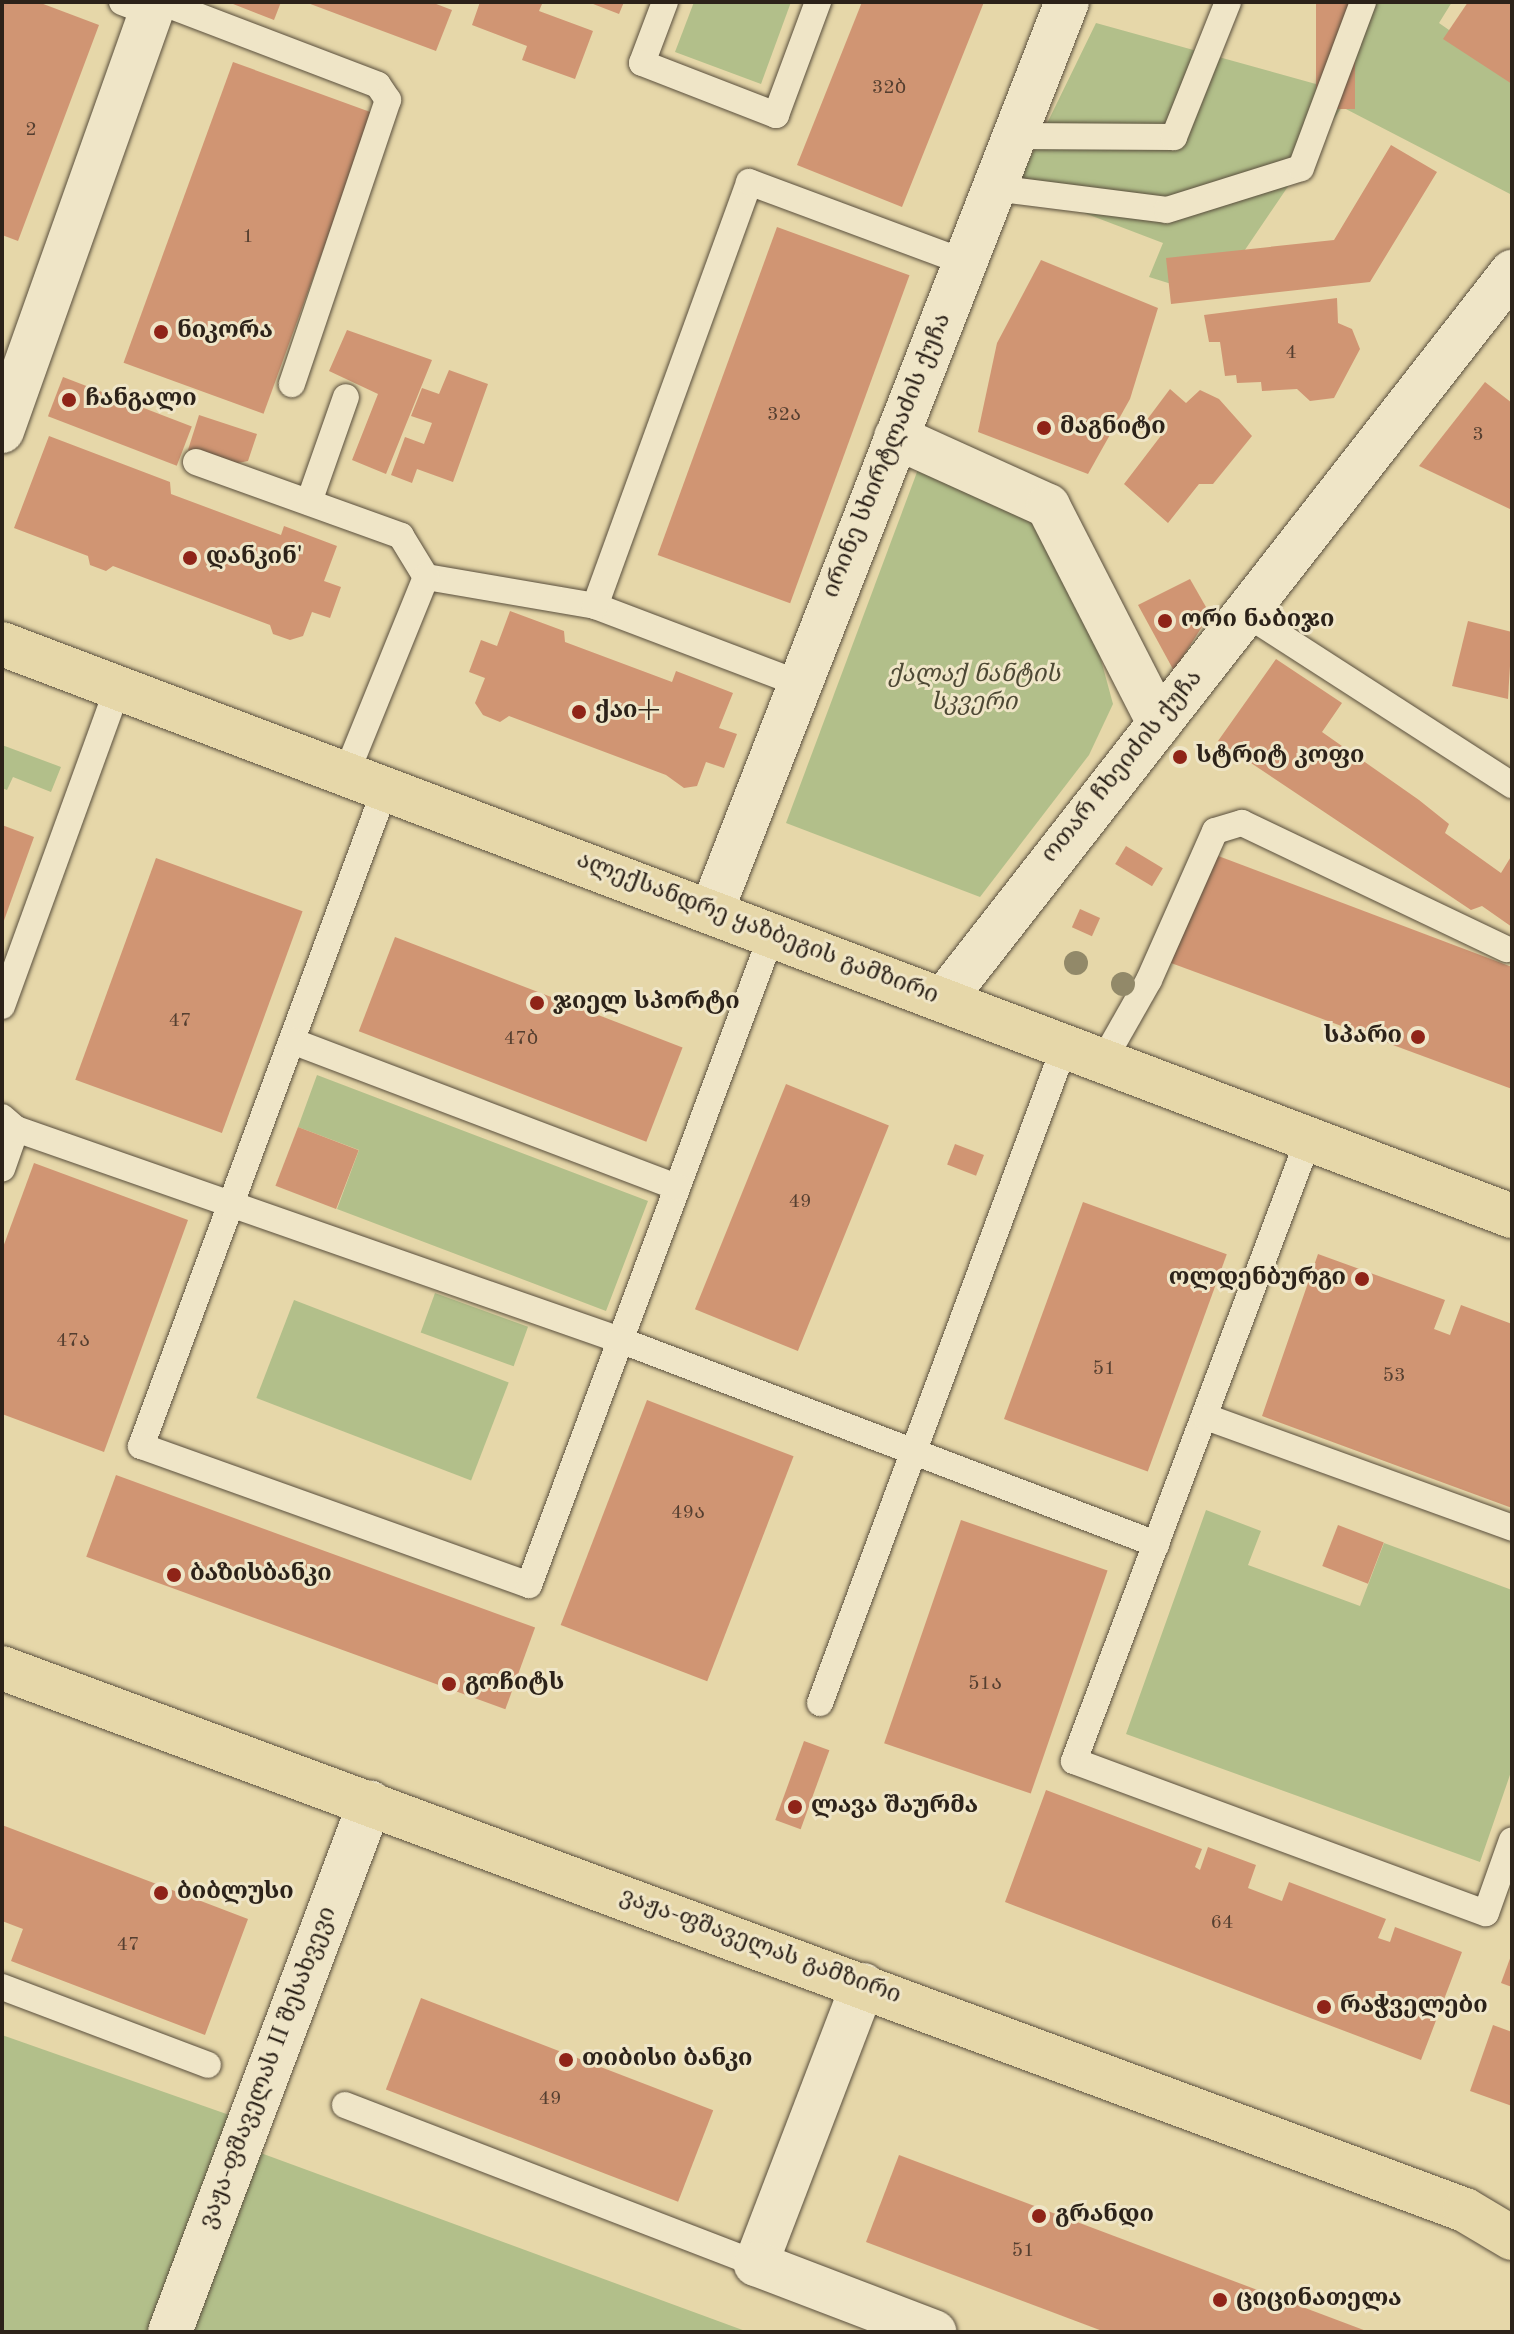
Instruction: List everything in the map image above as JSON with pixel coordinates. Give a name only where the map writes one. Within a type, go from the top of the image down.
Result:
[{"type":"main road","name":"ალექსანდრე ყაზბეგის გამზირი","points":[[2,644],[712,910],[1512,1216]]},
{"type":"main road","name":"ვაჟა-ფშაველას გამზირი","points":[[2,1668],[1465,2210],[1512,2238]]},
{"type":"main road","points":[[1465,2210],[1512,2216]]},
{"type":"street","name":"ირინე სხირტლაძის ქუჩა","points":[[712,910],[798,683],[1067,2]]},
{"type":"street","points":[[2,431],[147,5]]},
{"type":"street","name":"ოთარ ჩხეიძის ქუჩა","points":[[944,999],[1512,272]]},
{"type":"street","points":[[896,437],[1048,506],[1159,723]]},
{"type":"street","name":"ვაჟა-ფშაველას II შესახვევი","points":[[170,2332],[370,1803]]},
{"type":"street","points":[[863,1985],[756,2264],[934,2332]]},
{"type":"lane","points":[[665,2],[642,63],[776,115],[818,2]]},
{"type":"lane","points":[[1015,136],[1174,137],[1228,2]]},
{"type":"lane","points":[[994,188],[1167,210],[1301,168],[1363,2]]},
{"type":"lane","points":[[147,5],[378,85],[388,100],[292,384]]},
{"type":"lane","points":[[595,606],[749,182],[964,262]]},
{"type":"lane","points":[[309,502],[346,397]]},
{"type":"lane","points":[[196,462],[401,536],[426,577],[292,1041],[141,1446],[529,1585],[772,934]]},
{"type":"lane","points":[[426,577],[595,606],[798,683]]},
{"type":"lane","points":[[1245,613],[1512,785]]},
{"type":"lane","points":[[2,1006],[118,688]]},
{"type":"lane","points":[[820,1703],[913,1454],[1084,1053],[1149,980],[1215,831],[1242,823],[1506,949]]},
{"type":"lane","points":[[292,1041],[677,1187]]},
{"type":"lane","points":[[2,1169],[9,1123],[620,1340],[1156,1544]]},
{"type":"lane","points":[[1309,1138],[1074,1761],[1486,1913],[1512,1840]]},
{"type":"lane","points":[[1206,1417],[1512,1528]]},
{"type":"lane","points":[[2,1987],[208,2065]]},
{"type":"lane","points":[[345,2105],[756,2264]]},
{"type":"green space","points":[[694,2],[791,2],[761,84],[675,52]]},
{"type":"green space","points":[[1377,2],[1452,2],[1439,23],[1512,74],[1512,195],[1342,107],[1213,297],[1149,277],[1163,243],[1016,187],[1096,23],[1341,91]]},
{"type":"green space","name":"ქალაქ ნანტის სკვერი","points":[[923,456],[1031,510],[1085,601],[1113,704],[1089,755],[980,897],[786,823]]},
{"type":"green space","points":[[2,745],[61,767],[51,792],[13,777],[7,790],[2,788]]},
{"type":"green space","points":[[317,1075],[648,1201],[606,1311],[337,1209],[359,1150],[298,1127]]},
{"type":"green space","points":[[435,1293],[528,1327],[514,1366],[421,1332]]},
{"type":"green space","points":[[294,1300],[509,1382],[471,1480],[256,1398]]},
{"type":"green space","points":[[1206,1510],[1261,1531],[1248,1565],[1360,1606],[1384,1543],[1512,1590],[1512,1769],[1480,1862],[1126,1734]]},
{"type":"green space","points":[[2,2035],[235,2117],[156,2332],[2,2332]]},
{"type":"green space","points":[[258,2152],[748,2332],[192,2332]]},
{"type":"building","points":[[2,2],[38,2],[99,25],[18,241],[2,235]]},
{"type":"building","points":[[228,2],[281,2],[274,20]]},
{"type":"building","points":[[305,2],[431,2],[452,10],[436,51]]},
{"type":"building","points":[[480,2],[536,2],[542,4],[539,11],[593,31],[575,79],[522,60],[527,46],[472,25]]},
{"type":"building","points":[[588,2],[624,2],[619,14]]},
{"type":"building","points":[[862,2],[984,2],[902,207],[797,165]]},
{"type":"building","points":[[1316,2],[1355,2],[1355,109],[1316,109]]},
{"type":"building","points":[[1468,2],[1512,2],[1512,84],[1443,39]]},
{"type":"building","points":[[233,62],[373,113],[264,414],[124,363]]},
{"type":"building","points":[[1391,145],[1437,172],[1370,282],[1171,304],[1166,258],[1334,240]]},
{"type":"building","points":[[777,227],[909,275],[790,603],[658,555]]},
{"type":"building","points":[[1041,260],[1158,308],[1130,399],[1088,474],[978,432],[997,343]]},
{"type":"building","points":[[1337,298],[1338,323],[1352,329],[1360,349],[1334,398],[1310,401],[1297,389],[1262,391],[1261,382],[1237,383],[1236,375],[1225,376],[1220,342],[1209,342],[1204,315]]},
{"type":"building","points":[[347,330],[432,360],[386,474],[352,460],[378,394],[329,371]]},
{"type":"building","points":[[449,370],[488,384],[453,482],[417,469],[412,483],[391,475],[405,437],[424,444],[432,423],[411,416],[422,388],[439,394]]},
{"type":"building","points":[[63,377],[192,426],[177,466],[48,416]]},
{"type":"building","points":[[1485,382],[1512,403],[1512,510],[1419,466]]},
{"type":"building","points":[[1170,389],[1186,403],[1200,390],[1219,399],[1252,436],[1213,484],[1199,484],[1168,523],[1124,484],[1163,433],[1146,421]]},
{"type":"building","points":[[199,415],[257,434],[248,461],[233,464],[188,450]]},
{"type":"building","points":[[49,436],[170,482],[171,494],[281,535],[284,526],[337,546],[324,581],[341,587],[330,618],[312,612],[303,636],[290,640],[273,634],[270,625],[113,566],[106,571],[90,565],[88,556],[14,528]]},
{"type":"building","points":[[1190,579],[1210,614],[1174,671],[1138,605]]},
{"type":"building","points":[[510,611],[564,631],[565,642],[672,682],[676,671],[733,693],[719,728],[737,734],[724,768],[706,762],[697,786],[684,788],[666,775],[509,716],[500,722],[483,715],[475,703],[485,678],[469,672],[481,640],[497,646]]},
{"type":"building","points":[[1468,621],[1512,632],[1508,699],[1452,686]]},
{"type":"building","points":[[1276,659],[1342,703],[1322,732],[1419,800],[1449,824],[1445,833],[1501,873],[1512,855],[1512,927],[1482,906],[1471,910],[1218,741]]},
{"type":"building","points":[[2,825],[34,837],[2,926]]},
{"type":"building","points":[[1126,846],[1163,868],[1152,886],[1115,864]]},
{"type":"building","points":[[1213,854],[1512,967],[1512,1089],[1171,963]]},
{"type":"building","points":[[156,858],[303,911],[222,1133],[75,1080]]},
{"type":"building","points":[[1080,909],[1100,918],[1092,936],[1072,927]]},
{"type":"building","points":[[395,937],[683,1047],[646,1142],[359,1031]]},
{"type":"building","points":[[786,1084],[889,1126],[798,1351],[695,1309]]},
{"type":"building","points":[[298,1127],[359,1150],[336,1209],[275,1186]]},
{"type":"building","points":[[955,1144],[984,1155],[976,1176],[947,1165]]},
{"type":"building","points":[[34,1163],[188,1220],[104,1452],[2,1414],[2,1250]]},
{"type":"building","points":[[1083,1202],[1227,1254],[1148,1471],[1004,1419]]},
{"type":"building","points":[[1318,1254],[1445,1300],[1434,1329],[1450,1335],[1461,1305],[1512,1324],[1512,1508],[1262,1416]]},
{"type":"building","points":[[647,1400],[794,1456],[707,1681],[561,1625]]},
{"type":"building","points":[[116,1475],[535,1628],[505,1709],[86,1557]]},
{"type":"building","points":[[961,1520],[1108,1570],[1031,1794],[884,1743]]},
{"type":"building","points":[[1338,1525],[1384,1543],[1368,1584],[1322,1566]]},
{"type":"building","points":[[804,1741],[829,1750],[801,1829],[775,1820]]},
{"type":"building","points":[[1046,1790],[1202,1849],[1195,1867],[1200,1870],[1208,1847],[1256,1865],[1248,1888],[1282,1901],[1289,1882],[1386,1919],[1378,1938],[1390,1942],[1395,1927],[1462,1952],[1421,2060],[1005,1902]]},
{"type":"building","points":[[2,1825],[248,1919],[205,2035],[11,1961],[23,1929],[2,1921]]},
{"type":"building","points":[[1512,1953],[1512,1987],[1501,1983]]},
{"type":"building","points":[[421,1998],[713,2110],[678,2202],[386,2089]]},
{"type":"building","points":[[1493,2025],[1512,2032],[1512,2106],[1470,2091]]},
{"type":"building","points":[[899,2155],[1369,2332],[1105,2332],[1004,2294],[866,2242]]},
{"type":"place","name":"ნიკორა","points":[[161,332]]},
{"type":"place","name":"ჩანგალი","points":[[69,400]]},
{"type":"place","name":"მაგნიტი","points":[[1044,428]]},
{"type":"place","name":"დანკინ'","points":[[190,558]]},
{"type":"place","name":"ორი ნაბიჯი","points":[[1165,621]]},
{"type":"place","name":"ქაი+","points":[[579,712]]},
{"type":"place","name":"სტრიტ კოფი","points":[[1180,757]]},
{"type":"place","name":"ჯიელ სპორტი","points":[[537,1003]]},
{"type":"place","name":"სპარი","points":[[1418,1037]]},
{"type":"place","name":"ოლდენბურგი","points":[[1362,1279]]},
{"type":"place","name":"ბაზისბანკი","points":[[174,1575]]},
{"type":"place","name":"გოჩიტს","points":[[449,1684]]},
{"type":"place","name":"ლავა შაურმა","points":[[795,1807]]},
{"type":"place","name":"ბიბლუსი","points":[[161,1893]]},
{"type":"place","name":"რაჭველები","points":[[1324,2007]]},
{"type":"place","name":"თიბისი ბანკი","points":[[566,2060]]},
{"type":"place","name":"გრანდი","points":[[1039,2216]]},
{"type":"place","name":"ციცინათელა","points":[[1220,2300]]}]
